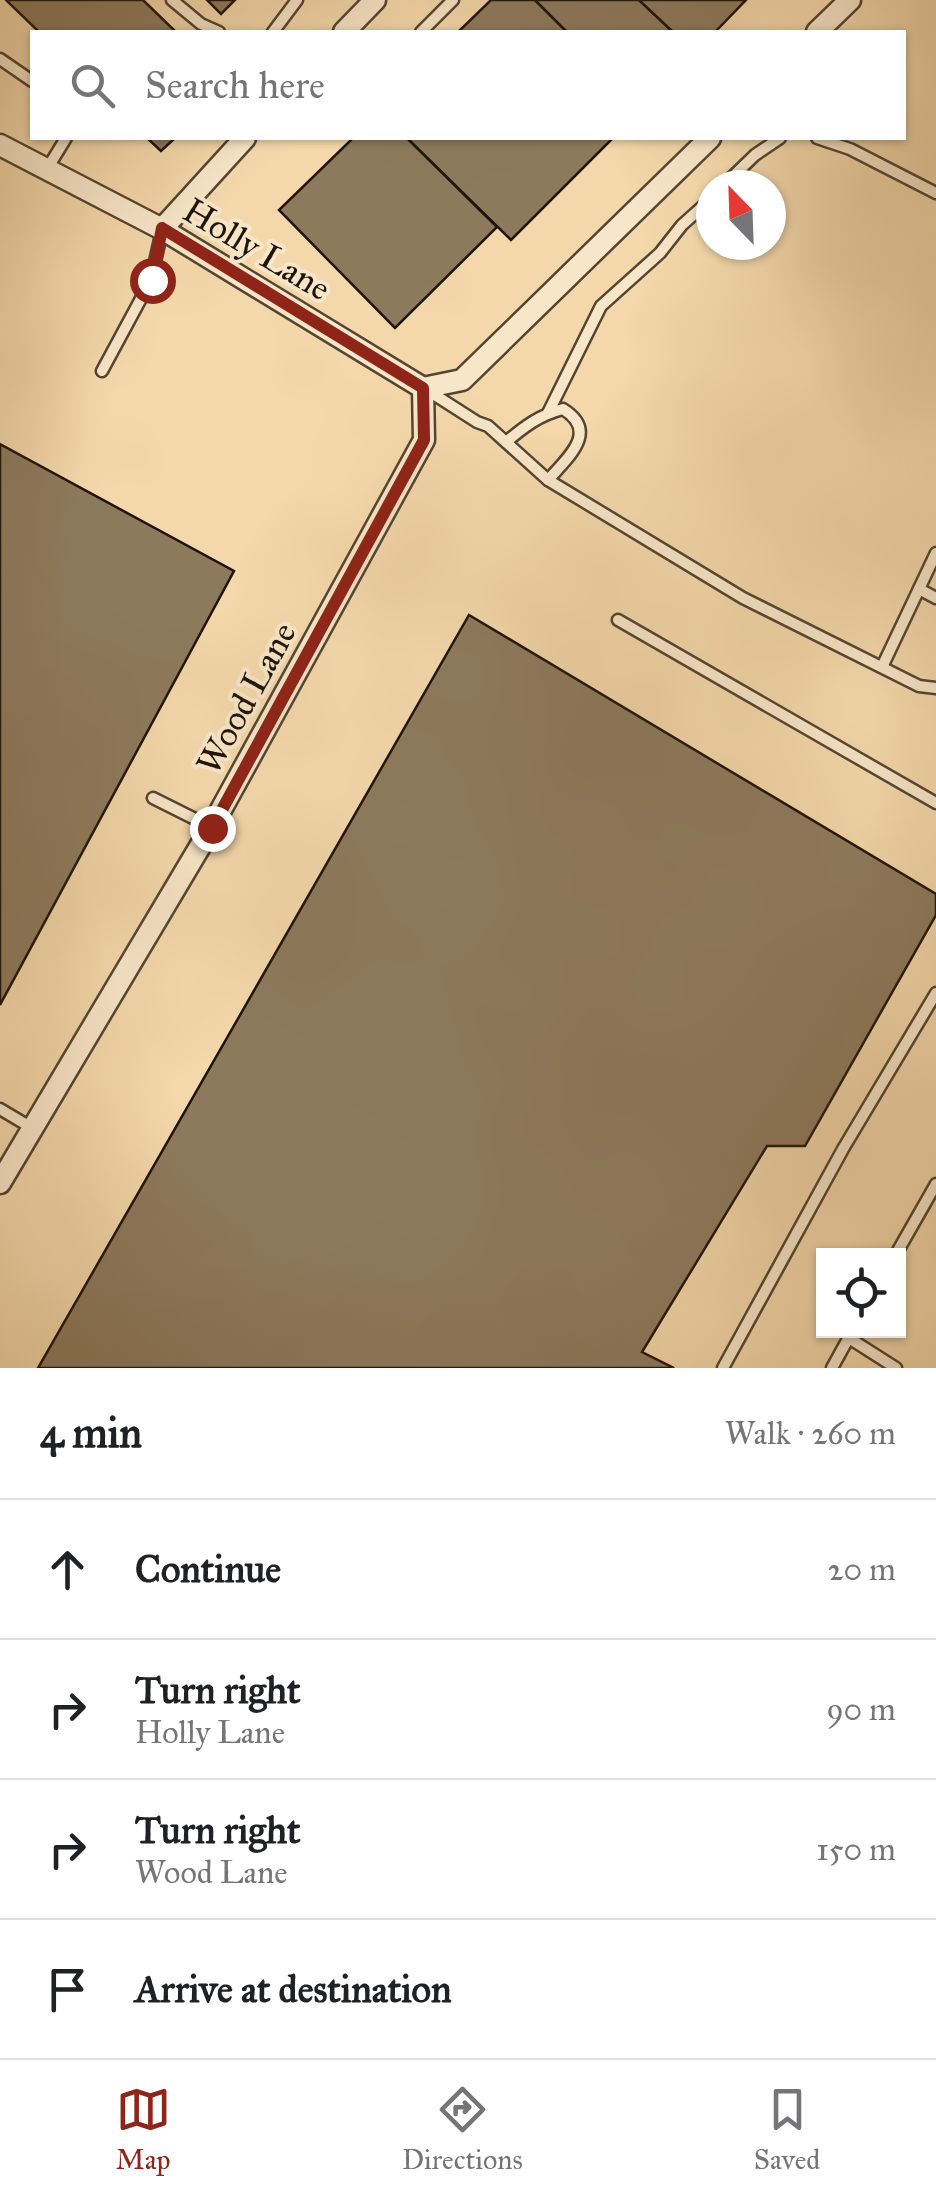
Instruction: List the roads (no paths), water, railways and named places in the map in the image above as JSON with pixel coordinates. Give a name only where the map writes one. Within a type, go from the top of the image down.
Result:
[{"type":"street","points":[[351,30],[375,0]]},
{"type":"street","points":[[819,30],[850,0]]},
{"type":"street","points":[[162,228],[243,140]]},
{"type":"street","points":[[423,388],[462,380],[708,140]]},
{"type":"street","name":"Holly Lane","points":[[0,145],[162,228],[423,388]]},
{"type":"street","name":"Wood Lane","points":[[0,1183],[212,828],[424,440],[423,388]]},
{"type":"lane","points":[[172,0],[214,30]]},
{"type":"lane","points":[[274,30],[296,0]]},
{"type":"lane","points":[[423,30],[449,1]]},
{"type":"lane","points":[[0,59],[30,81]]},
{"type":"lane","points":[[47,169],[65,140]]},
{"type":"lane","points":[[740,170],[777,140]]},
{"type":"lane","points":[[822,140],[936,194]]},
{"type":"lane","points":[[548,413],[601,306],[660,253],[696,212]]},
{"type":"lane","points":[[102,371],[152,280],[162,228]]},
{"type":"lane","points":[[423,388],[488,426],[548,480],[743,598],[919,686],[936,688]]},
{"type":"lane","points":[[506,442],[548,413],[563,409],[577,420],[582,432],[578,444],[548,480]]},
{"type":"lane","points":[[882,667],[936,553]]},
{"type":"lane","points":[[919,589],[936,598]]},
{"type":"lane","points":[[618,620],[936,803]]},
{"type":"lane","points":[[152,798],[212,828]]},
{"type":"lane","points":[[724,1368],[843,1149],[936,993]]},
{"type":"lane","points":[[0,1109],[32,1128]]},
{"type":"lane","points":[[900,1248],[936,1184]]},
{"type":"lane","points":[[832,1368],[849,1338]]},
{"type":"lane","points":[[856,1338],[896,1368]]}]
